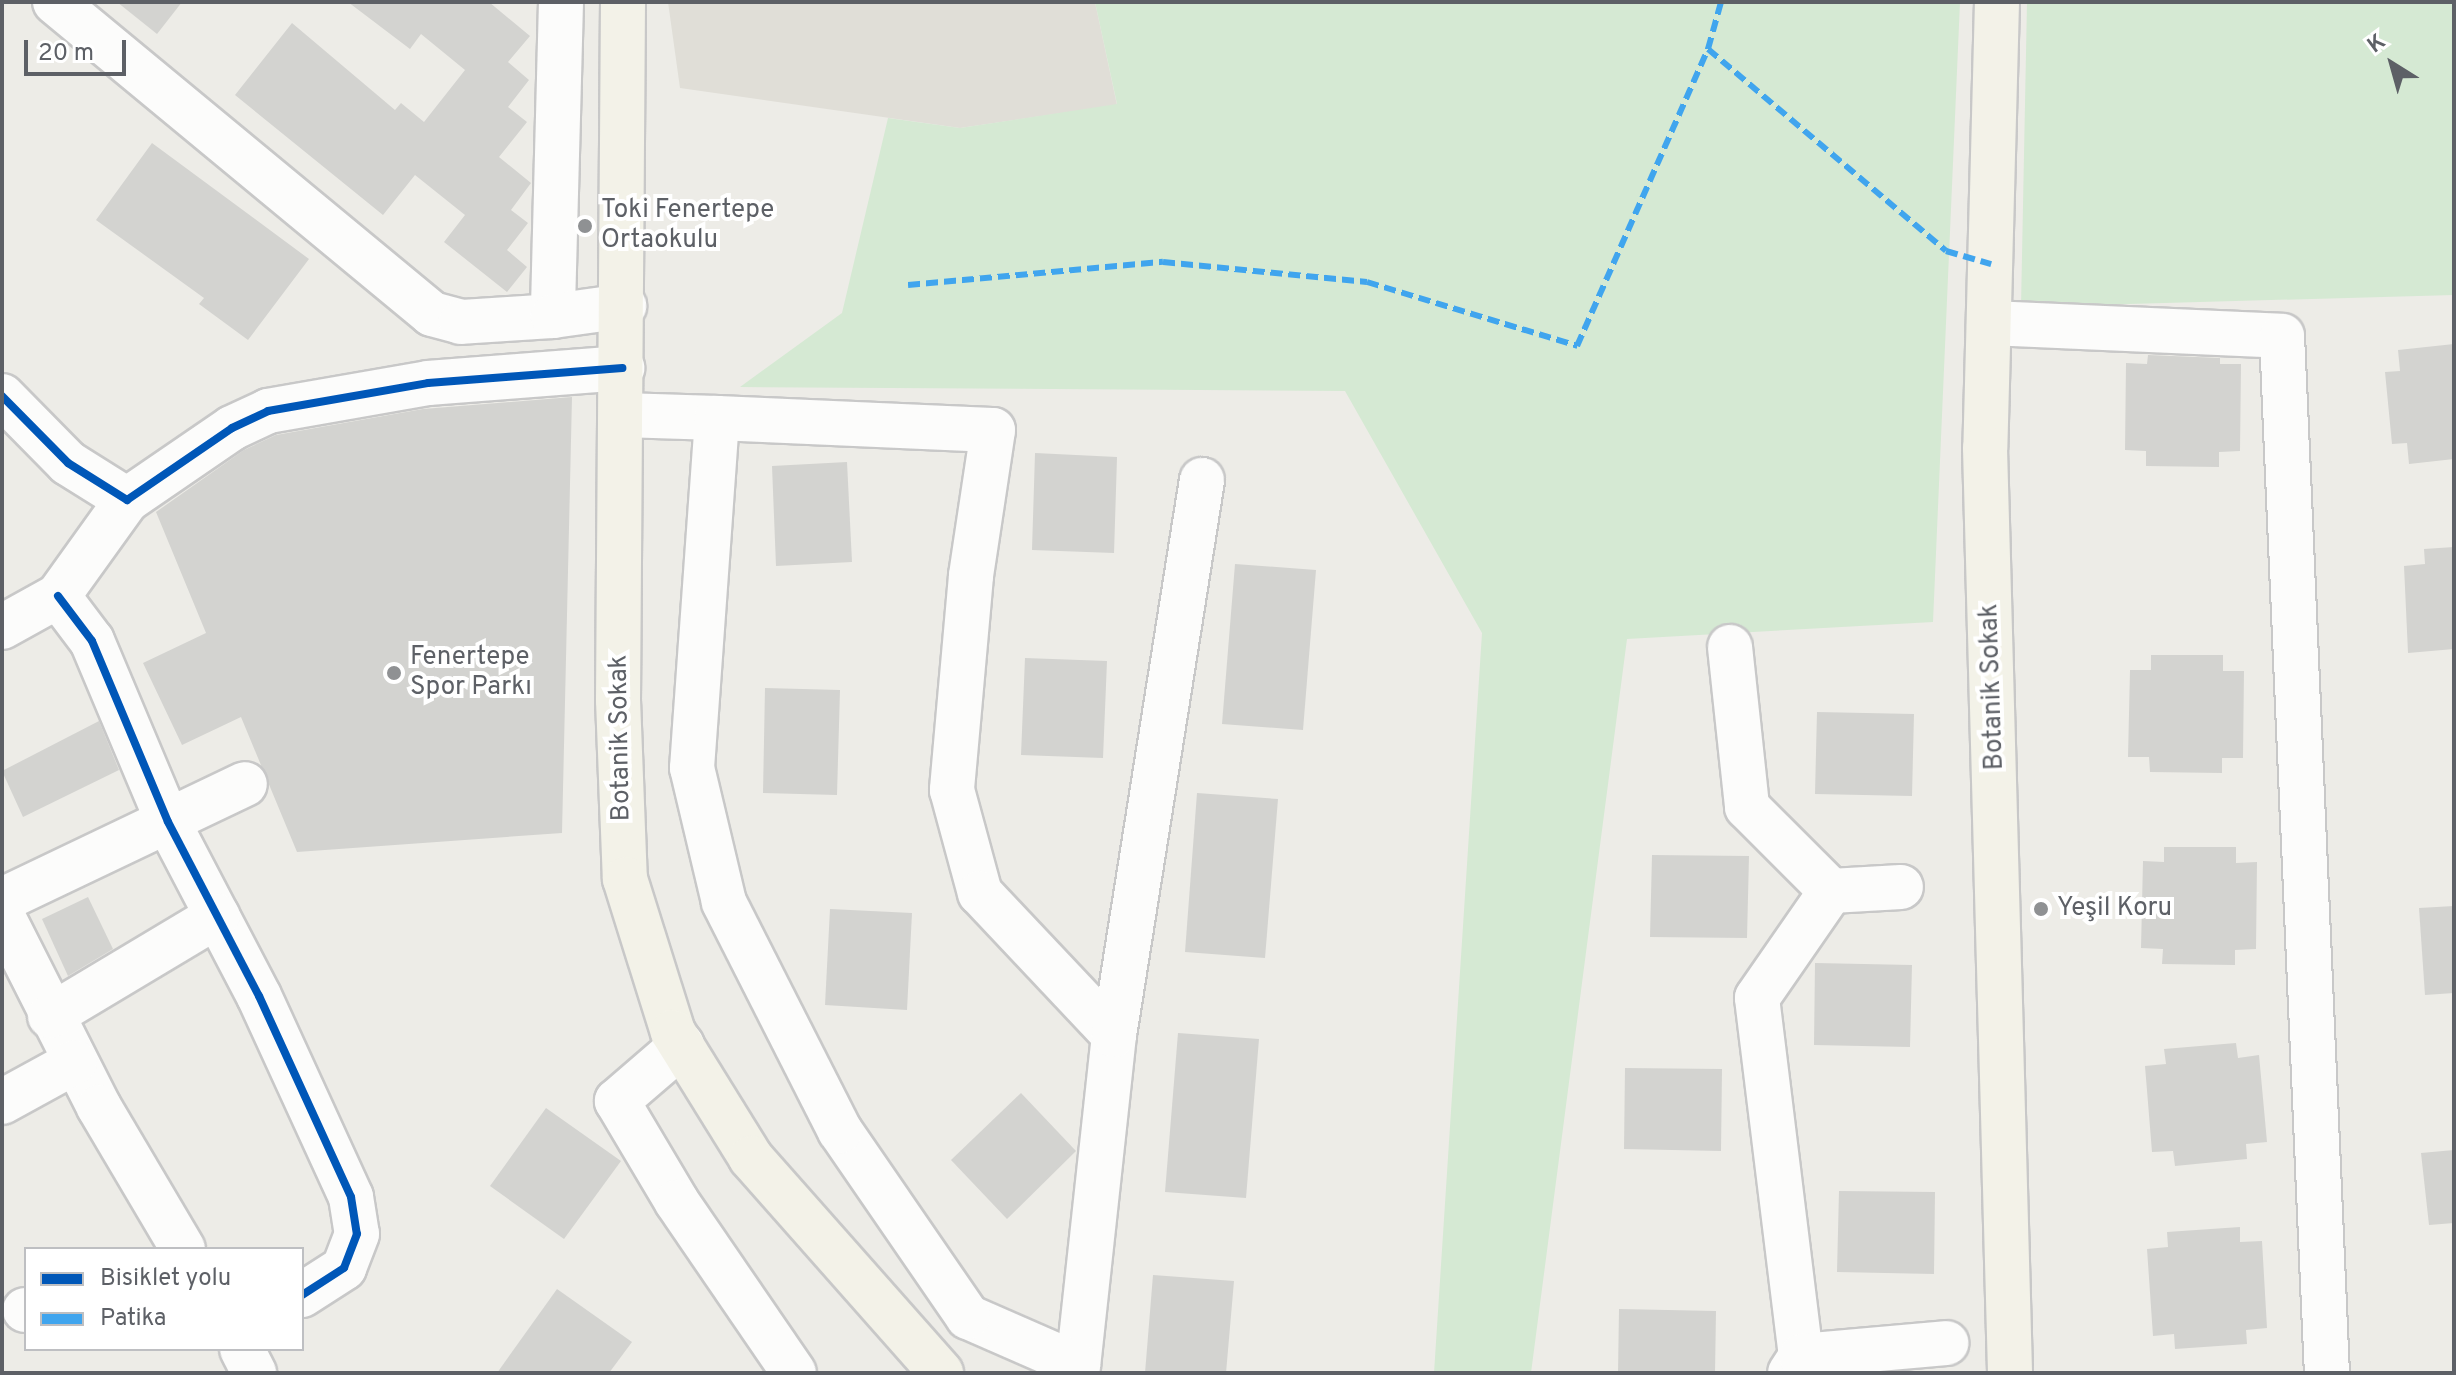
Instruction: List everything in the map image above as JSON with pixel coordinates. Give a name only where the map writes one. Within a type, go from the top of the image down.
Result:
[{"type":"main road","name":"Botanik Sokak","points":[[623,2],[624,306],[618,700],[625,879],[682,1045],[751,1158],[941,1373]]},
{"type":"main road","name":"Botanik Sokak","points":[[1997,2],[1985,448],[2010,1373]]},
{"type":"street","points":[[55,2],[432,314],[461,322],[553,316],[624,306]]},
{"type":"street","points":[[553,316],[561,2]]},
{"type":"street","points":[[1989,323],[2282,336],[2327,1373]]},
{"type":"street","points":[[2,627],[58,596],[127,500],[232,428],[268,411],[428,383],[622,368]]},
{"type":"street","points":[[2,396],[68,463],[127,500]]},
{"type":"street","points":[[622,415],[993,430],[971,576],[952,790],[980,893],[1114,1035]]},
{"type":"street","points":[[717,418],[692,768],[724,902],[840,1131],[968,1317],[1078,1365],[1114,1035],[1202,480]]},
{"type":"street","points":[[58,596],[92,641],[168,822],[217,916],[351,1197],[357,1234],[344,1268],[304,1294]]},
{"type":"street","points":[[1730,647],[1747,807],[1831,891],[1901,887]]},
{"type":"street","points":[[2,900],[245,784]]},
{"type":"street","points":[[1831,891],[1757,998],[1796,1365],[1946,1343]]},
{"type":"street","points":[[2,915],[165,1243]]},
{"type":"street","points":[[50,1016],[217,916]]},
{"type":"street","points":[[682,1045],[617,1101],[677,1202],[794,1373]]},
{"type":"street","points":[[2,1102],[75,1062]]},
{"type":"street","points":[[243,1351],[254,1373]]},
{"type":"shaded area","points":[[668,2],[1095,2],[1117,105],[960,128],[680,88]]},
{"type":"green space","points":[[1095,2],[1960,2],[1933,622],[1627,639],[1531,1373],[1434,1373],[1482,633],[1345,391],[740,387],[842,313],[888,118],[960,128],[1117,104]]},
{"type":"green space","points":[[2027,2],[2454,2],[2454,295],[2021,307]]},
{"type":"building","points":[[117,2],[182,2],[157,34]]},
{"type":"building","points":[[348,2],[489,2],[530,36],[508,62],[529,80],[508,107],[527,122],[499,157],[531,183],[511,210],[528,223],[507,250],[527,267],[507,292],[444,242],[465,215],[415,175],[383,215],[235,95],[292,23],[395,110],[401,103],[424,122],[465,70],[421,34],[410,49]]},
{"type":"building","points":[[152,143],[309,259],[248,340],[199,304],[204,298],[96,220]]},
{"type":"building","points":[[2454,344],[2454,459],[2409,464],[2407,443],[2392,444],[2385,372],[2400,371],[2398,350]]},
{"type":"building","points":[[2148,355],[2220,358],[2220,364],[2241,364],[2240,451],[2219,452],[2219,467],[2146,466],[2146,451],[2125,450],[2126,363],[2147,364]]},
{"type":"building","name":"Fenertepe Spor Parkı","points":[[572,397],[562,833],[297,852],[241,717],[182,745],[143,663],[206,633],[156,512],[244,450],[276,435],[423,409]]},
{"type":"building","points":[[1035,453],[1117,457],[1114,553],[1032,550]]},
{"type":"building","points":[[847,462],[852,562],[776,566],[772,466]]},
{"type":"building","points":[[2454,547],[2454,649],[2408,653],[2404,566],[2425,564],[2424,549]]},
{"type":"building","points":[[1235,564],[1316,570],[1303,730],[1222,724]]},
{"type":"building","points":[[2151,655],[2223,655],[2223,671],[2244,671],[2243,758],[2222,758],[2222,773],[2150,772],[2149,757],[2128,757],[2130,670],[2151,670]]},
{"type":"building","points":[[1025,658],[1107,661],[1103,758],[1021,755]]},
{"type":"building","points":[[765,688],[840,690],[837,795],[763,793]]},
{"type":"building","points":[[1817,712],[1914,714],[1912,796],[1815,794]]},
{"type":"building","points":[[99,721],[119,770],[23,817],[2,771]]},
{"type":"building","points":[[1197,793],[1278,799],[1265,958],[1185,952]]},
{"type":"building","points":[[2164,847],[2236,847],[2236,863],[2257,862],[2256,949],[2235,950],[2235,965],[2162,964],[2163,949],[2141,948],[2143,861],[2164,862]]},
{"type":"building","points":[[1652,855],[1749,856],[1747,938],[1650,937]]},
{"type":"building","points":[[88,897],[113,949],[68,976],[42,919]]},
{"type":"building","points":[[2454,906],[2454,993],[2425,995],[2419,908]]},
{"type":"building","points":[[830,909],[912,913],[907,1010],[825,1005]]},
{"type":"building","points":[[1815,963],[1912,965],[1910,1047],[1814,1045]]},
{"type":"building","points":[[1178,1033],[1259,1039],[1246,1198],[1165,1192]]},
{"type":"building","points":[[2236,1043],[2238,1058],[2259,1055],[2267,1142],[2246,1144],[2247,1159],[2175,1166],[2173,1151],[2152,1152],[2145,1066],[2166,1064],[2164,1049]]},
{"type":"building","points":[[1625,1068],[1722,1069],[1721,1151],[1624,1149]]},
{"type":"building","points":[[1021,1093],[1076,1151],[1007,1219],[951,1160]]},
{"type":"building","points":[[546,1108],[621,1161],[564,1239],[490,1186]]},
{"type":"building","points":[[2454,1150],[2454,1223],[2429,1225],[2421,1153]]},
{"type":"building","points":[[1839,1191],[1935,1192],[1934,1274],[1837,1272]]},
{"type":"building","points":[[2240,1227],[2240,1242],[2262,1241],[2267,1328],[2246,1330],[2247,1344],[2175,1349],[2174,1334],[2153,1336],[2147,1249],[2168,1247],[2167,1232]]},
{"type":"building","points":[[1153,1275],[1234,1281],[1226,1373],[1145,1373]]},
{"type":"building","points":[[557,1289],[632,1342],[609,1373],[497,1373]]},
{"type":"building","points":[[1619,1309],[1716,1311],[1715,1373],[1618,1373]]},
{"type":"marked path","points":[[908,285],[1163,262],[1367,282],[1577,346],[1708,49],[1721,2]]},
{"type":"marked path","points":[[1708,49],[1946,251],[1991,264]]},
{"type":"cycle path","points":[[2,396],[68,463],[127,500],[232,428],[268,411],[428,383],[622,368]]},
{"type":"cycle path","points":[[58,596],[92,641],[168,822],[259,996],[351,1197],[357,1234],[344,1268],[304,1294]]},
{"type":"place","name":"Toki Fenertepe Ortaokulu","points":[[585,226]]},
{"type":"place","name":"Fenertepe Spor Parkı","points":[[394,673]]},
{"type":"place","name":"Yeşil Koru","points":[[2041,909]]}]
